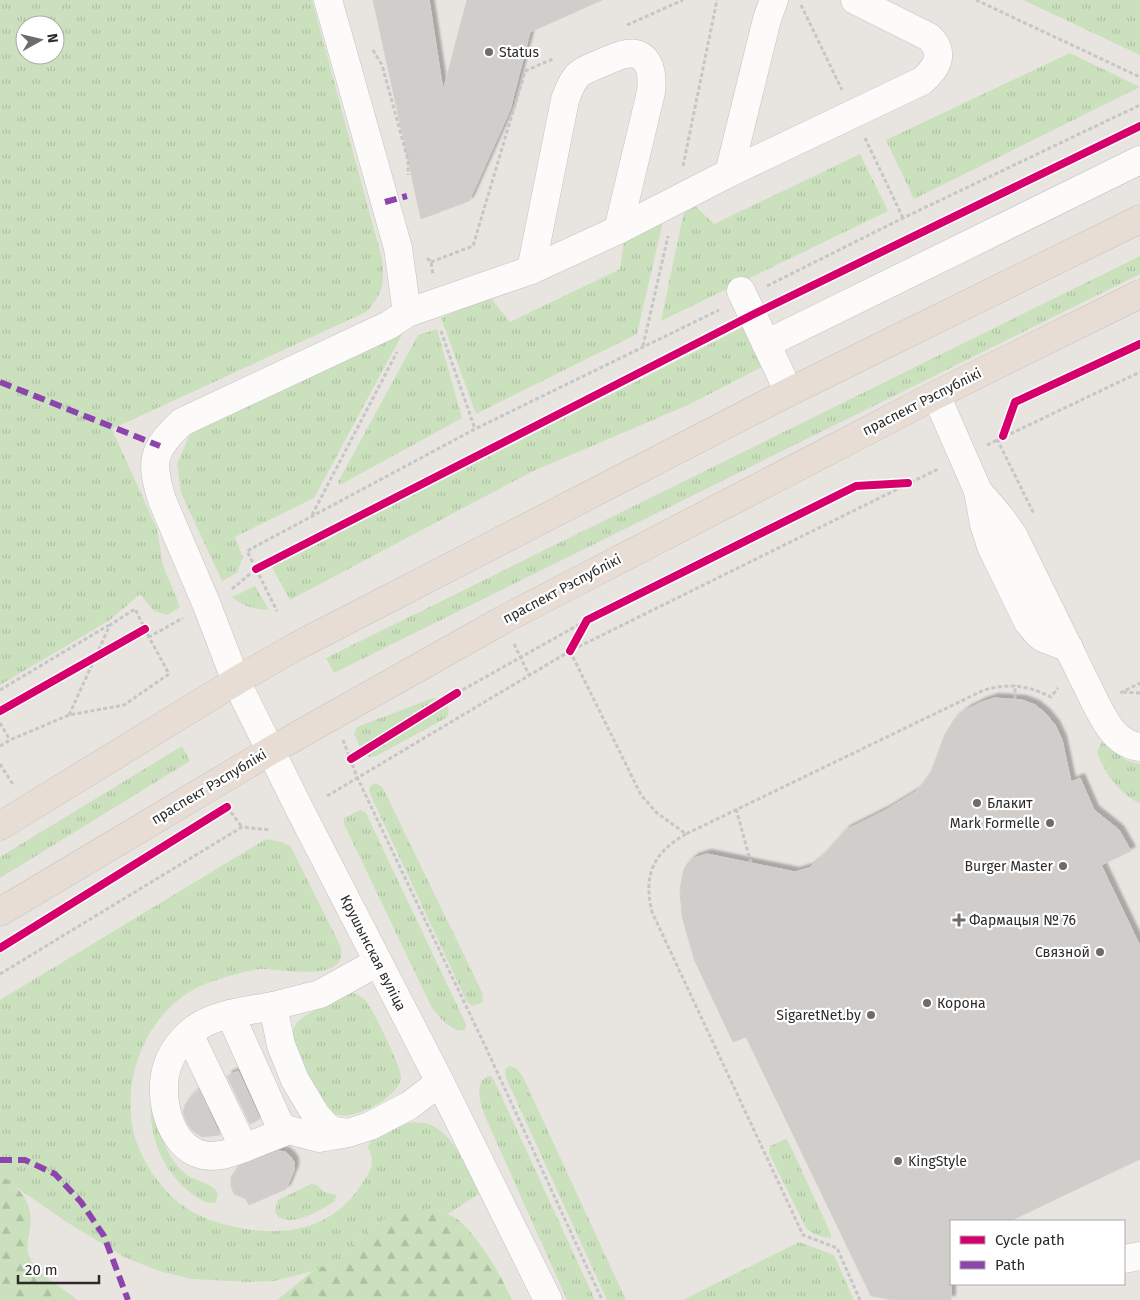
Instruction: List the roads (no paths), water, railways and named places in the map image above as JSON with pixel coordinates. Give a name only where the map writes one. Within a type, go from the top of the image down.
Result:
[{"type":"highway","points":[[0,826],[236,681],[295,647],[789,392],[1140,219]]},
{"type":"highway","name":"праспект Рэспублікі","points":[[0,912],[270,750],[503,620],[936,394],[1140,294]]},
{"type":"street","points":[[328,0],[398,248],[407,312]]},
{"type":"street","points":[[729,173],[767,19],[774,0]]},
{"type":"street","name":"Крушынская вуліца","points":[[548,1300],[440,1082],[236,681],[196,609],[157,483],[154,467],[156,455],[162,443],[182,422],[389,325],[407,312],[532,270],[618,230],[729,173],[922,81],[935,67],[938,59],[938,50],[935,42],[929,37],[855,0]]},
{"type":"street","points":[[532,270],[565,100],[570,87],[577,76],[586,69],[625,54],[636,54],[644,58],[650,67],[652,79],[651,92],[618,230]]},
{"type":"street","points":[[766,344],[1140,160]]},
{"type":"street","points":[[742,295],[789,392]]},
{"type":"street","points":[[936,394],[978,491],[984,524],[991,546],[1028,622],[1043,638],[1069,648],[1110,728],[1117,737],[1133,746],[1140,747]]},
{"type":"street","points":[[378,962],[320,994],[273,1006],[230,1014],[208,1022],[189,1034],[173,1053],[168,1064],[164,1091],[170,1122],[178,1137],[188,1148],[202,1155],[216,1156],[244,1148],[283,1132],[297,1131],[319,1138],[348,1133],[390,1116],[415,1101],[440,1082]]},
{"type":"street","points":[[273,1006],[285,1057],[299,1087],[321,1122],[333,1131],[348,1133]]},
{"type":"street","points":[[230,1014],[283,1132]]},
{"type":"street","points":[[189,1034],[244,1148]]},
{"type":"street","points":[[1125,1259],[1140,1256]]},
{"type":"place","name":"Status","points":[[489,52]]},
{"type":"place","name":"Блакит","points":[[977,803]]},
{"type":"place","name":"Mark Formelle","points":[[1050,823]]},
{"type":"place","name":"Burger Master","points":[[1063,866]]},
{"type":"place","name":"Фармацыя № 76","points":[[959,920]]},
{"type":"place","name":"Связной","points":[[1100,952]]},
{"type":"place","name":"Корона","points":[[927,1003]]},
{"type":"place","name":"SigaretNet.by","points":[[871,1015]]},
{"type":"place","name":"KingStyle","points":[[898,1161]]}]
